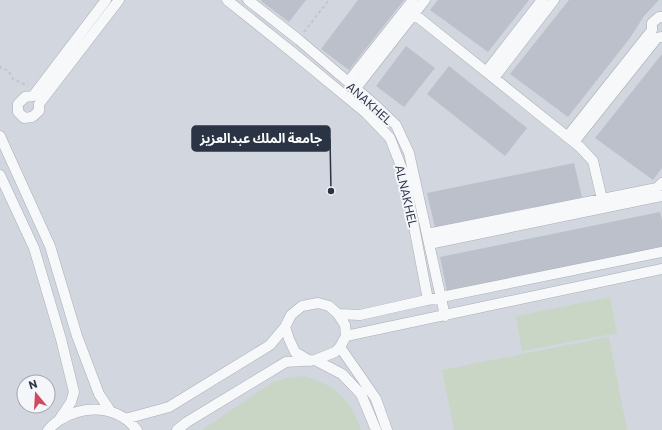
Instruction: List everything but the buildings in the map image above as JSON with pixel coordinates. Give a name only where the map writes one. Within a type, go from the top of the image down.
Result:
[{"type":"street","points":[[106,0],[33,96],[25,97],[18,104],[18,112],[24,118],[32,117],[39,110],[39,104],[119,0]]},
{"type":"street","name":"ALNAKHEL","points":[[227,0],[366,113],[390,138],[404,174],[428,300]]},
{"type":"street","name":"ANAKHEL","points":[[248,0],[299,40],[396,125],[409,153],[445,316]]},
{"type":"street","points":[[352,85],[413,0]]},
{"type":"street","points":[[352,85],[425,0]]},
{"type":"street","points":[[490,75],[542,0]]},
{"type":"street","points":[[490,75],[554,0]]},
{"type":"street","points":[[414,14],[571,140],[593,161],[602,199]]},
{"type":"street","points":[[571,140],[652,30],[652,23],[659,17],[662,17]]},
{"type":"street","points":[[571,140],[657,38],[662,37]]},
{"type":"street","points":[[0,136],[50,246],[78,336],[99,394],[111,412]]},
{"type":"street","points":[[0,175],[34,248],[61,339],[74,392],[59,420]]},
{"type":"street","points":[[428,239],[602,199],[657,188],[662,183]]},
{"type":"street","points":[[428,239],[662,196]]},
{"type":"street","points":[[338,314],[360,315],[440,297],[662,252]]},
{"type":"street","points":[[346,336],[662,269]]},
{"type":"street","points":[[125,419],[169,407],[270,345],[285,327],[291,315],[302,306],[318,303],[329,306],[338,314],[345,325],[346,336],[340,347],[335,352],[312,360],[286,362],[187,422],[177,430]]},
{"type":"street","points":[[285,327],[288,339],[295,352],[342,374],[361,394],[376,430]]},
{"type":"street","points":[[340,347],[376,399],[387,430]]},
{"type":"street","points":[[48,430],[59,420],[84,410],[111,412],[125,419],[138,430]]},
{"type":"path","points":[[303,33],[328,0]]},
{"type":"path","points":[[0,66],[2,69],[8,70],[13,79],[28,86]]},
{"type":"shaded area","points":[[0,0],[662,0],[662,430],[0,430]]},
{"type":"green space","points":[[610,297],[617,333],[522,351],[516,316]]},
{"type":"green space","points":[[609,337],[627,430],[454,430],[442,370]]},
{"type":"green space","points":[[304,376],[325,384],[340,395],[352,410],[361,430],[202,430],[273,382]]},
{"type":"place","name":"جامعة الملك عبدالعزيز","points":[[331,191]]}]
